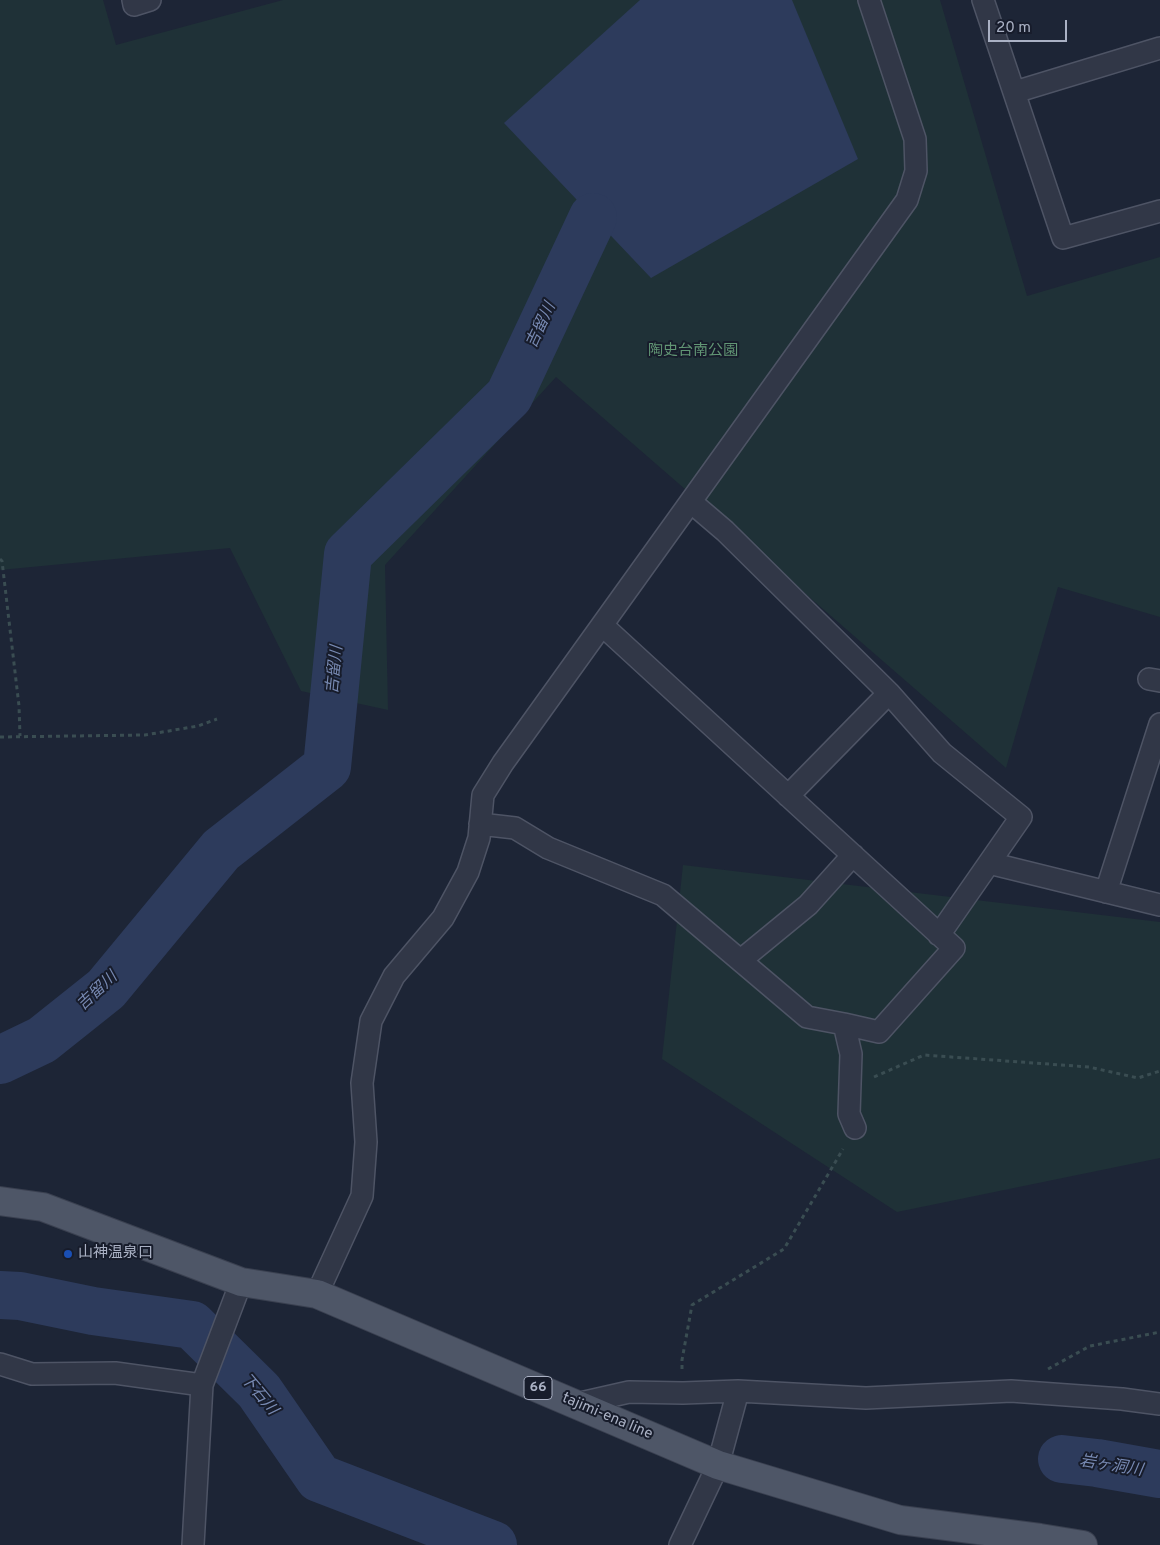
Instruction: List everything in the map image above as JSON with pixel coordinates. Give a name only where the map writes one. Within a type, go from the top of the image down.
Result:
[{"type":"main road","name":"tajimi-ena line","points":[[0,1201],[43,1207],[241,1282],[317,1294],[718,1464],[900,1520],[1084,1545]]},
{"type":"street","points":[[132,0],[134,5],[150,0]]},
{"type":"street","points":[[317,1294],[362,1196],[366,1142],[362,1082],[371,1021],[394,976],[443,918],[468,872],[479,838],[483,795],[602,625],[907,200],[916,171],[915,139],[869,0]]},
{"type":"street","points":[[983,0],[1063,238],[1160,210]]},
{"type":"street","points":[[1014,92],[1160,48]]},
{"type":"street","points":[[691,502],[725,531],[888,693],[942,753],[1021,816],[939,935]]},
{"type":"street","points":[[480,824],[515,828],[548,848],[663,895],[807,1017],[879,1032],[954,948],[602,625]]},
{"type":"street","points":[[788,796],[888,693]]},
{"type":"street","points":[[1106,892],[1160,724]]},
{"type":"street","points":[[740,960],[808,905],[853,855]]},
{"type":"street","points":[[989,863],[1160,905]]},
{"type":"street","points":[[844,1024],[851,1054],[849,1114],[855,1128]]},
{"type":"street","points":[[194,1545],[202,1385],[241,1282]]},
{"type":"street","points":[[0,1364],[32,1374],[115,1373],[202,1385]]},
{"type":"street","points":[[576,1404],[629,1392],[738,1391],[866,1398],[1011,1390],[1160,1404]]},
{"type":"street","points":[[680,1545],[718,1464],[738,1391]]},
{"type":"path","points":[[0,558],[2,561],[19,706],[20,736]]},
{"type":"path","points":[[0,737],[145,735],[198,726],[217,719]]},
{"type":"path","points":[[871,1078],[924,1055],[1089,1068],[1138,1078],[1160,1071]]},
{"type":"path","points":[[682,1374],[682,1360],[692,1304],[784,1249],[855,1128]]},
{"type":"path","points":[[1011,1390],[1090,1346],[1160,1332]]},
{"type":"green space","name":"陶史台南公園","points":[[0,0],[103,0],[116,45],[283,0],[940,0],[1027,296],[1160,257],[1160,617],[1058,587],[1006,768],[556,377],[385,565],[388,710],[301,691],[230,548],[0,570]]},
{"type":"green space","points":[[683,865],[1160,922],[1160,1158],[897,1212],[662,1059]]},
{"type":"water","points":[[640,0],[792,0],[858,159],[651,278],[504,123]]},
{"type":"waterway","name":"吉留川","points":[[0,1060],[42,1040],[106,989],[221,850],[327,767],[348,554],[509,396],[593,217]]},
{"type":"waterway","name":"下石川","points":[[0,1295],[20,1296],[93,1311],[192,1325],[259,1391],[319,1478],[493,1545]]},
{"type":"waterway","name":"岩ヶ洞川","points":[[1062,1459],[1160,1474]]},
{"type":"place","name":"山神温泉口","points":[[68,1254]]}]
